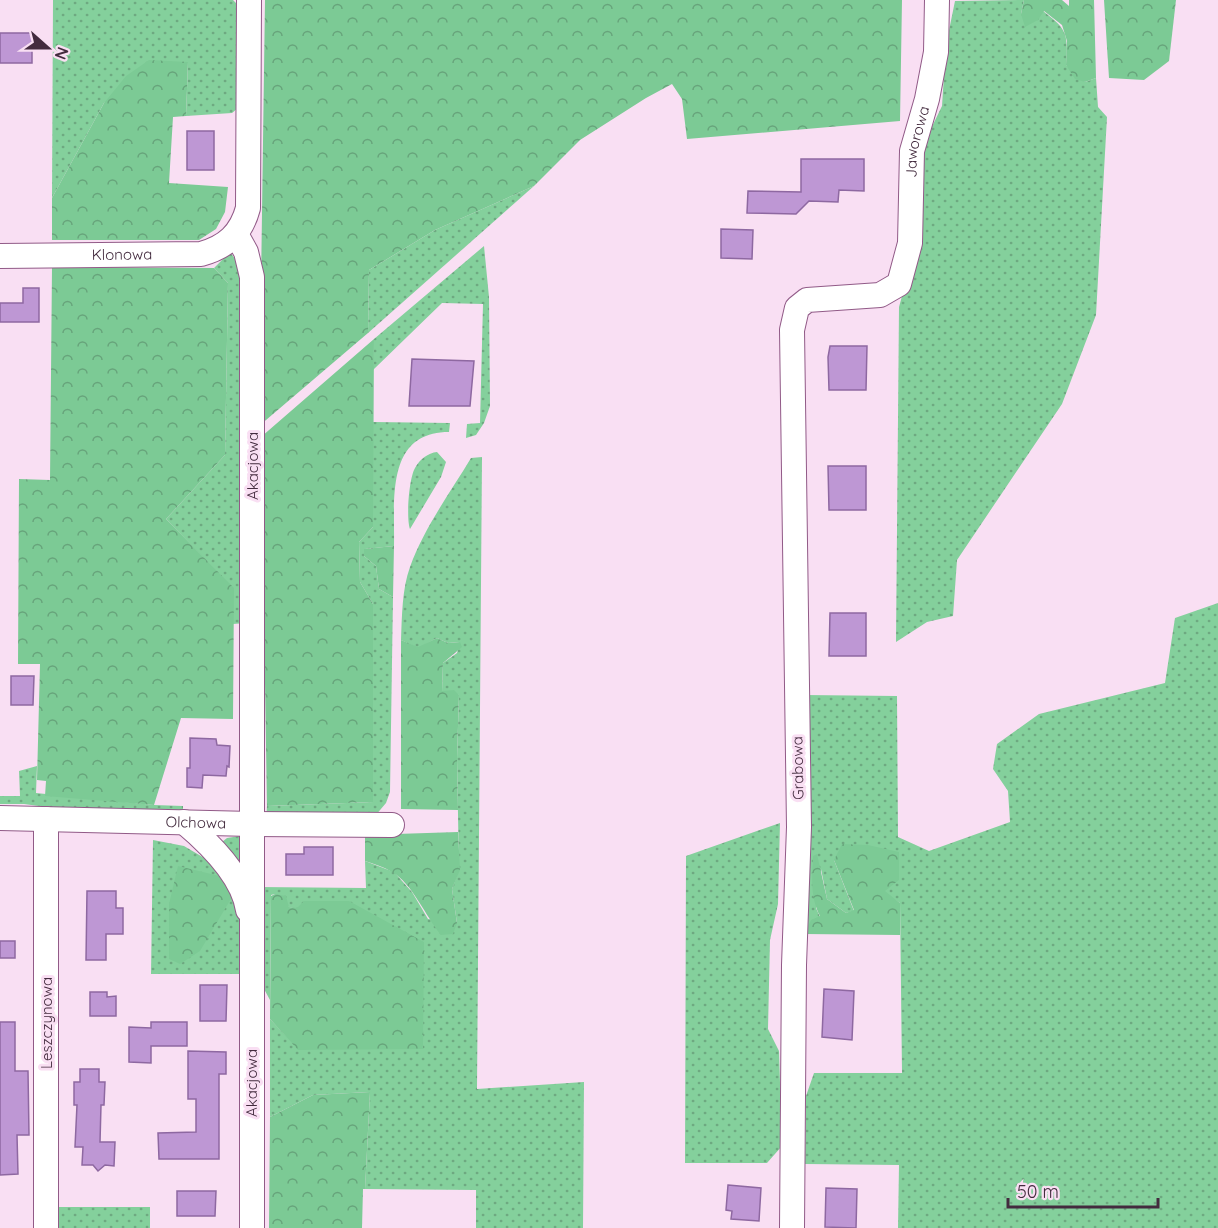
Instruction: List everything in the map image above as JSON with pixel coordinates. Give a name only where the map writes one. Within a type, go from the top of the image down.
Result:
[{"type":"street","points":[[236,234],[245,219],[248,208],[249,0]]},
{"type":"street","name":"Jaworowa","points":[[797,308],[807,300],[880,295],[899,284],[910,243],[912,151],[927,99],[936,52],[937,0]]},
{"type":"street","name":"Klonowa","points":[[0,256],[201,254],[216,250],[236,234]]},
{"type":"street","name":"Akacjowa","points":[[236,234],[246,252],[252,277],[252,1228]]},
{"type":"street","name":"Grabowa","points":[[792,1228],[794,965],[799,827],[792,330],[797,308]]},
{"type":"street","name":"Olchowa","points":[[0,818],[392,825]]},
{"type":"street","name":"Leszczynowa","points":[[46,819],[46,1228]]},
{"type":"street","name":"Akacjowa","points":[[184,822],[221,856],[235,879],[247,903],[253,939]]},
{"type":"green space","points":[[53,0],[233,0],[239,6],[243,104],[232,113],[186,116],[188,62],[104,103],[52,198]]},
{"type":"green space","points":[[265,0],[902,0],[900,121],[687,139],[682,99],[672,84],[580,140],[534,186],[435,230],[369,270],[368,333],[259,426]]},
{"type":"green space","points":[[1024,0],[1021,14],[1043,11],[1062,28],[1067,46],[1066,65],[1085,82],[1096,78],[1098,107],[1107,117],[1096,315],[1062,404],[957,560],[953,616],[927,622],[896,642],[899,307],[907,278],[920,165],[926,139],[942,106],[946,45],[955,1]]},
{"type":"green space","points":[[1024,0],[1062,0],[1069,6],[1069,0],[1094,0],[1096,78],[1085,82],[1075,79],[1066,65],[1067,41],[1062,25],[1044,11],[1038,20],[1025,27],[1021,14]]},
{"type":"green space","points":[[1104,0],[1176,0],[1169,61],[1144,80],[1109,78]]},
{"type":"green space","points":[[149,60],[188,62],[186,116],[173,117],[169,183],[228,187],[225,212],[216,229],[199,240],[52,240],[52,198],[104,103],[126,76]]},
{"type":"green space","points":[[534,186],[368,333],[369,270],[435,230]]},
{"type":"green space","points":[[484,246],[489,297],[490,406],[484,423],[476,435],[466,438],[467,424],[480,423],[483,304],[442,303],[373,370],[374,339]]},
{"type":"green space","points":[[230,252],[244,271],[246,623],[233,624],[233,588],[166,519],[225,455],[228,283],[214,268]]},
{"type":"green space","points":[[52,267],[214,268],[228,283],[225,455],[166,519],[234,588],[233,719],[181,718],[154,805],[45,796],[46,781],[37,780],[40,664],[18,664],[19,479],[50,480]]},
{"type":"green space","points":[[374,339],[373,527],[359,542],[360,582],[373,604],[373,802],[267,806],[261,437]]},
{"type":"green space","points":[[373,422],[450,423],[449,432],[428,435],[414,443],[404,456],[395,490],[394,546],[365,549],[364,556],[376,566],[379,589],[393,597],[390,792],[386,803],[375,816],[266,823],[267,806],[373,802],[373,604],[360,582],[359,542],[373,527]]},
{"type":"green space","points":[[437,452],[446,462],[441,477],[410,529],[408,508],[413,473],[422,459]]},
{"type":"green space","points":[[482,457],[477,1089],[584,1082],[583,1228],[476,1228],[476,1190],[365,1189],[370,1092],[313,1095],[270,1117],[270,1019],[299,1050],[297,909],[289,907],[275,894],[271,895],[270,1000],[264,989],[258,887],[366,888],[365,861],[394,872],[412,892],[428,919],[457,923],[452,889],[459,870],[457,758],[459,695],[442,691],[443,663],[457,653],[460,642],[448,643],[437,638],[418,648],[401,640],[402,612],[407,575],[422,538],[471,458]]},
{"type":"green space","points":[[394,546],[393,597],[379,589],[376,566],[364,556],[364,549]]},
{"type":"green space","points":[[1218,603],[1218,1228],[898,1228],[899,1165],[805,1164],[806,1096],[814,1073],[902,1073],[900,903],[834,860],[854,911],[846,913],[827,899],[821,869],[816,908],[820,917],[804,934],[805,695],[897,696],[898,837],[929,851],[1010,822],[1008,791],[993,769],[997,744],[1039,714],[1165,683],[1175,618]]},
{"type":"green space","points":[[437,638],[448,643],[460,642],[462,647],[443,663],[442,691],[454,690],[459,695],[458,810],[401,809],[401,640],[418,647]]},
{"type":"green space","points":[[37,766],[36,793],[183,806],[183,819],[89,813],[24,804],[0,804],[0,796],[20,796],[19,771]]},
{"type":"green space","points":[[780,823],[778,904],[770,940],[768,1029],[779,1051],[782,1146],[767,1163],[685,1163],[686,856]]},
{"type":"green space","points":[[458,832],[460,870],[452,889],[457,923],[453,934],[441,935],[399,877],[365,861],[365,835]]},
{"type":"green space","points":[[240,836],[242,869],[229,855],[222,842],[227,838]]},
{"type":"green space","points":[[153,840],[184,846],[216,865],[235,892],[241,920],[242,974],[151,974]]},
{"type":"green space","points":[[842,844],[868,845],[899,852],[899,880],[885,891],[900,903],[900,935],[804,934],[811,920],[820,916],[812,887],[813,856],[817,854],[827,899],[846,913],[854,910],[834,860]]},
{"type":"green space","points":[[178,866],[228,878],[235,892],[200,951],[180,964],[169,959],[169,904]]},
{"type":"green space","points":[[275,894],[286,896],[289,907],[297,908],[304,901],[349,901],[424,942],[423,1049],[298,1050],[270,1019],[271,896]]},
{"type":"green space","points":[[370,1092],[362,1228],[269,1228],[270,1117],[313,1095]]},
{"type":"green space","points":[[56,1207],[150,1207],[150,1228],[55,1228]]},
{"type":"building","points":[[0,33],[32,33],[32,63],[0,63]]},
{"type":"building","points":[[187,131],[214,131],[214,170],[187,170]]},
{"type":"building","points":[[801,159],[864,159],[864,191],[839,190],[838,202],[809,201],[796,214],[747,213],[748,191],[801,192]]},
{"type":"building","points":[[721,229],[753,230],[752,259],[721,258]]},
{"type":"building","points":[[23,288],[39,288],[39,322],[0,322],[0,303],[23,303]]},
{"type":"building","points":[[830,346],[867,346],[866,390],[829,390]]},
{"type":"building","points":[[412,359],[474,361],[470,406],[409,406]]},
{"type":"building","points":[[828,466],[866,466],[866,510],[829,510]]},
{"type":"building","points":[[830,613],[866,613],[866,656],[829,656]]},
{"type":"building","points":[[11,676],[34,676],[33,705],[11,705]]},
{"type":"building","points":[[190,738],[216,739],[217,745],[230,746],[226,776],[203,775],[202,788],[187,787],[187,768],[190,768]]},
{"type":"building","points":[[304,847],[333,847],[333,875],[286,875],[286,854],[304,854]]},
{"type":"building","points":[[87,891],[116,891],[116,908],[123,908],[123,934],[106,934],[106,960],[86,960]]},
{"type":"building","points":[[0,941],[15,941],[15,958],[0,958]]},
{"type":"building","points":[[200,985],[227,985],[226,1021],[200,1021]]},
{"type":"building","points":[[824,989],[854,991],[852,1040],[822,1037]]},
{"type":"building","points":[[90,992],[107,992],[107,997],[116,996],[116,1016],[90,1016]]},
{"type":"building","points":[[0,1022],[15,1022],[15,1071],[28,1071],[29,1135],[17,1135],[18,1174],[0,1175]]},
{"type":"building","points":[[151,1022],[187,1022],[187,1046],[151,1046],[151,1063],[129,1062],[129,1027],[151,1028]]},
{"type":"building","points":[[188,1051],[226,1052],[226,1074],[219,1074],[219,1159],[159,1159],[158,1133],[196,1132],[196,1099],[188,1099]]},
{"type":"building","points":[[80,1069],[99,1069],[99,1082],[105,1082],[104,1105],[101,1105],[100,1142],[115,1142],[114,1166],[105,1165],[98,1171],[93,1165],[82,1165],[83,1147],[75,1147],[77,1105],[74,1105],[74,1082],[80,1082]]},
{"type":"building","points":[[728,1185],[761,1188],[759,1221],[731,1219],[732,1211],[726,1210]]},
{"type":"building","points":[[826,1188],[857,1189],[856,1228],[825,1227]]},
{"type":"building","points":[[177,1191],[216,1191],[215,1216],[177,1216]]}]
